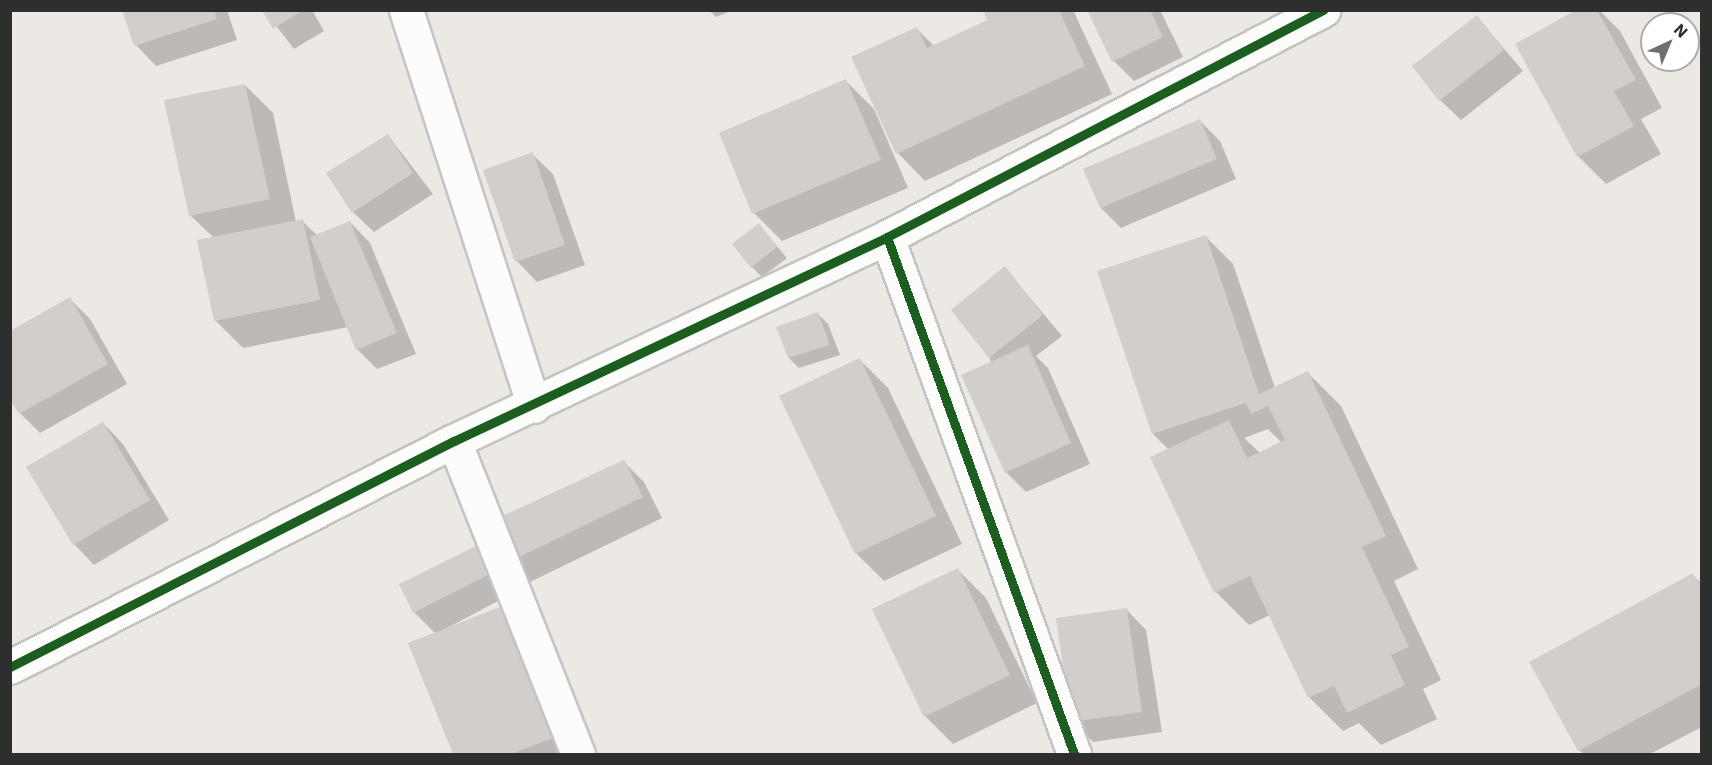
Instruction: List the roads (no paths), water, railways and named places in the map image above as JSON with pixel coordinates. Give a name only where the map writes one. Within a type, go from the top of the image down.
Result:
[{"type":"street","points":[[406,10],[534,406]]},
{"type":"street","points":[[10,667],[454,441],[534,406],[887,237],[1323,10]]},
{"type":"street","points":[[887,237],[1074,754]]},
{"type":"street","points":[[454,441],[578,754]]}]
